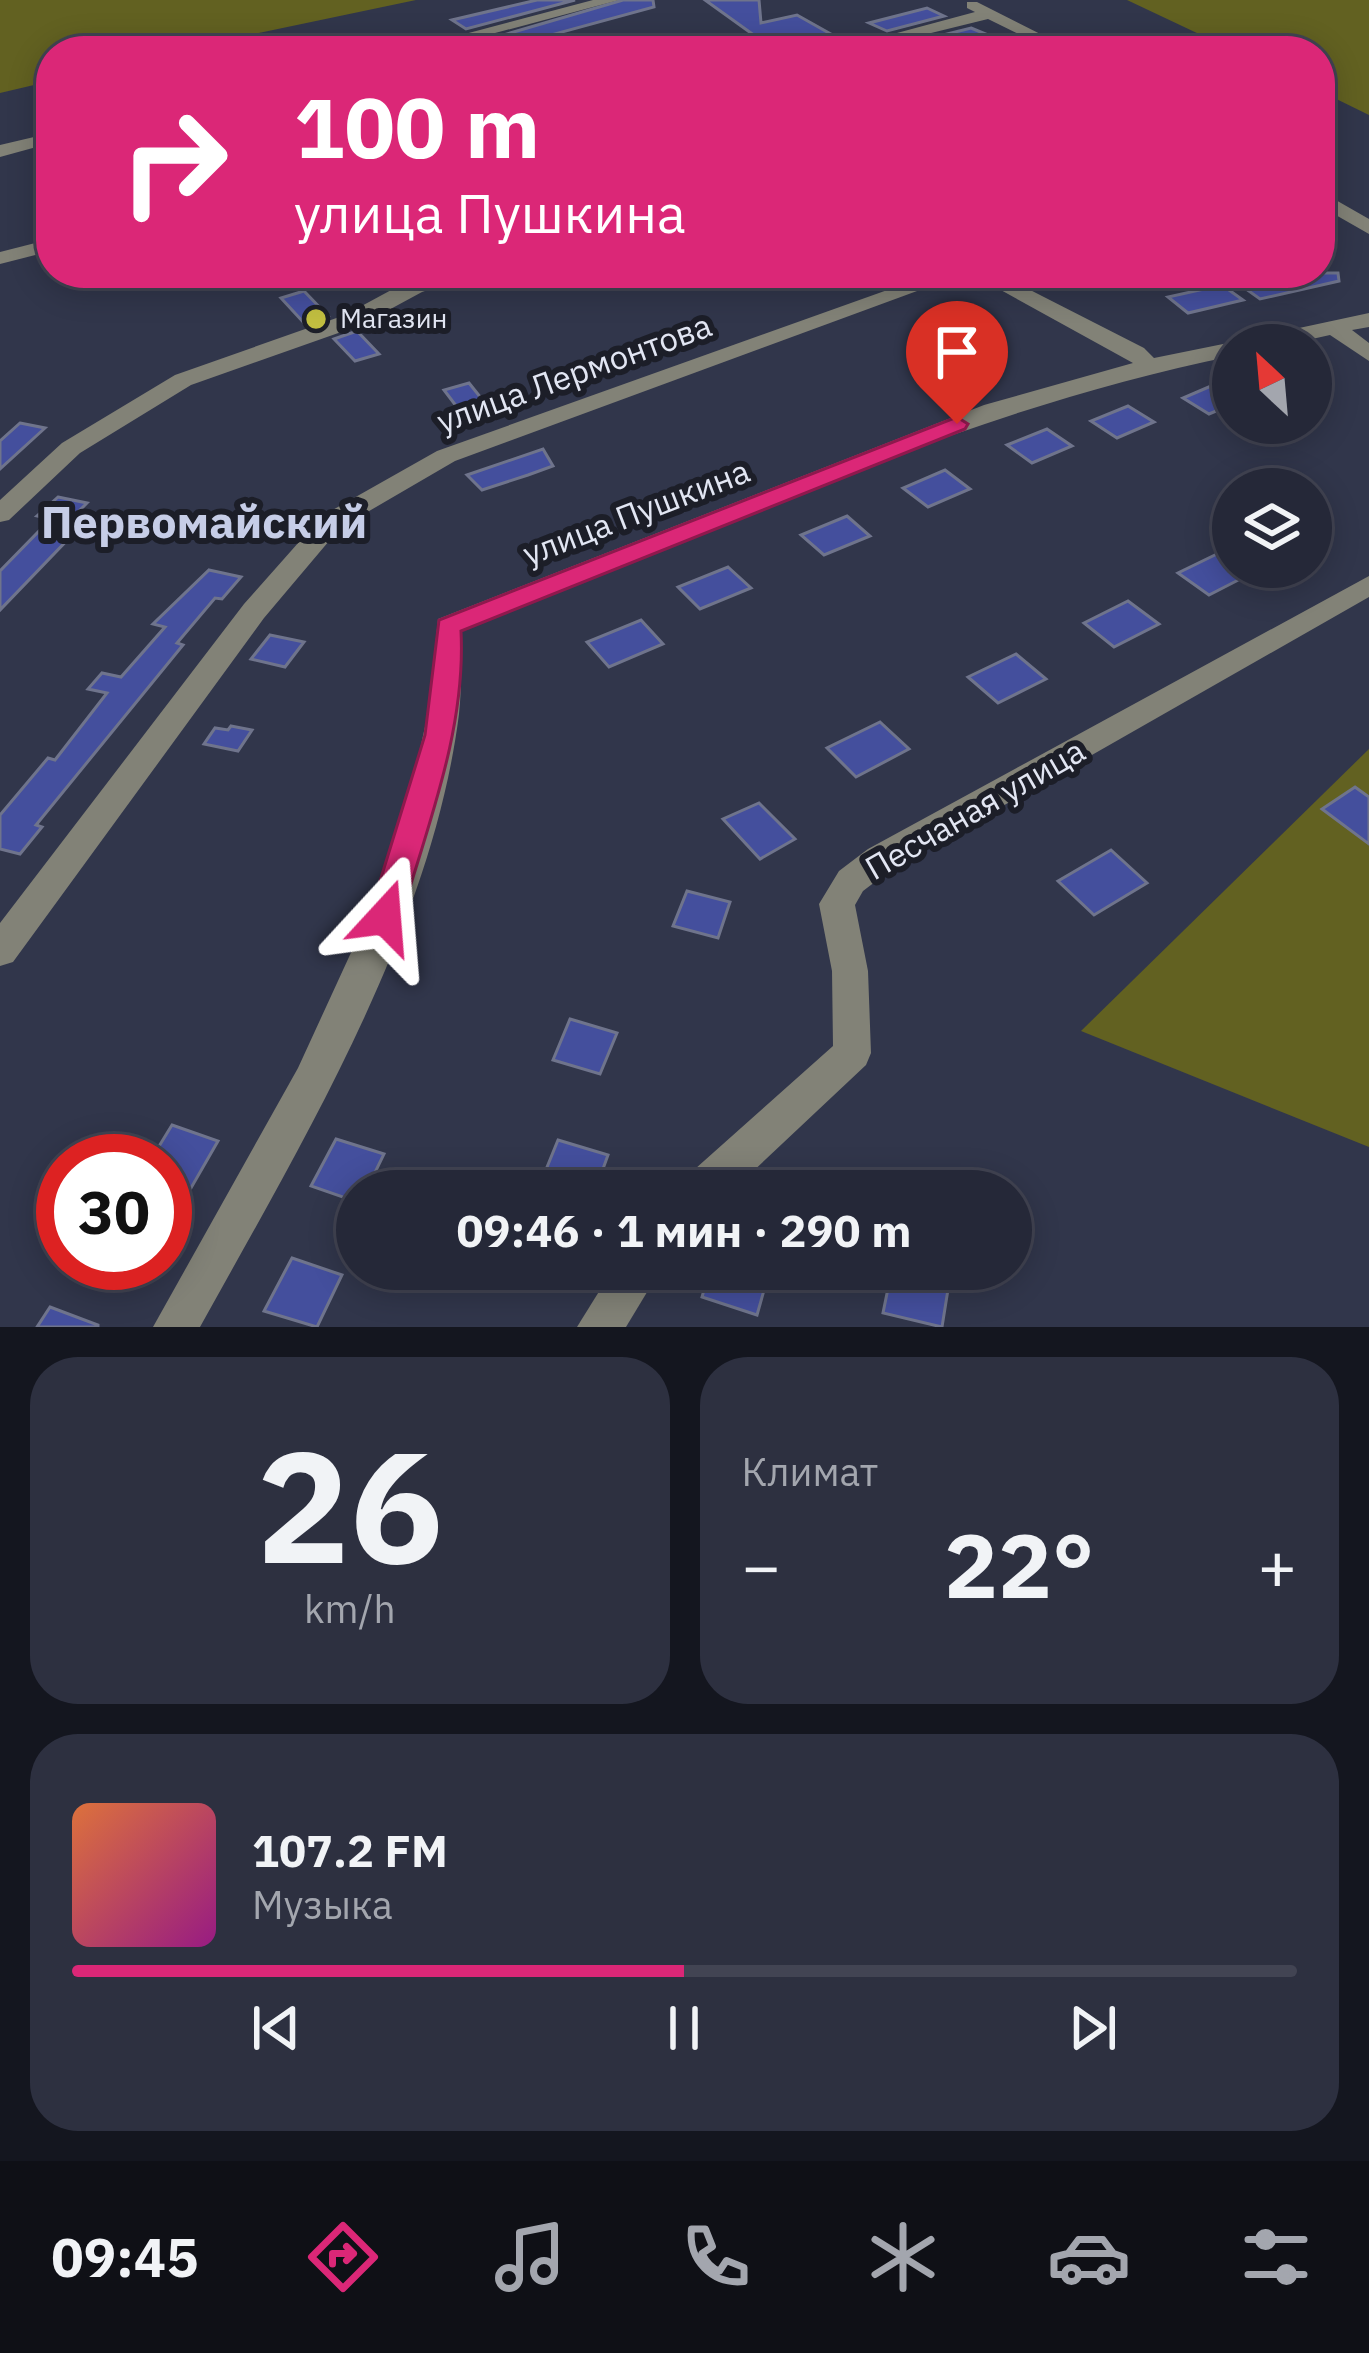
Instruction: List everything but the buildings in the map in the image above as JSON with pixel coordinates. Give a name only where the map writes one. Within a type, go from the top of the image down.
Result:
[{"type":"street","points":[[468,36],[611,0]]},
{"type":"street","points":[[961,0],[1034,36]]},
{"type":"street","points":[[899,36],[988,14]]},
{"type":"street","points":[[0,151],[36,142]]},
{"type":"street","points":[[1335,206],[1369,228]]},
{"type":"street","points":[[0,257],[36,249]]},
{"type":"street","points":[[0,514],[70,448],[183,380],[353,320],[412,288]]},
{"type":"street","name":"улица Лермонтова","points":[[0,951],[254,611],[331,522],[446,456],[913,288]]},
{"type":"street","points":[[1011,288],[1136,353],[1149,366]]},
{"type":"street","points":[[1332,329],[1369,320]]},
{"type":"street","points":[[1335,328],[1369,354]]},
{"type":"street","name":"улица Пушкина","points":[[175,1327],[258,1181],[370,960],[415,831],[440,735],[449,664],[448,626],[993,410],[1212,353]]},
{"type":"street","name":"Песчаная улица","points":[[726,1170],[852,1053],[850,971],[837,904],[851,881],[901,848],[1369,585]]},
{"type":"street","points":[[599,1327],[625,1290]]},
{"type":"shaded area","points":[[0,0],[416,0],[244,36],[36,36],[36,85],[0,93]]},
{"type":"shaded area","points":[[1127,0],[1369,0],[1369,115],[1335,98],[1335,36],[1203,36]]},
{"type":"shaded area","points":[[1369,749],[1369,1147],[1081,1031]]},
{"type":"place","name":"Магазин","points":[[316,319]]},
{"type":"district","name":"Первомайский","points":[[204,522]]},
{"type":"route","points":[[385,917],[415,831],[440,735],[449,664],[448,626],[957,424]]}]
